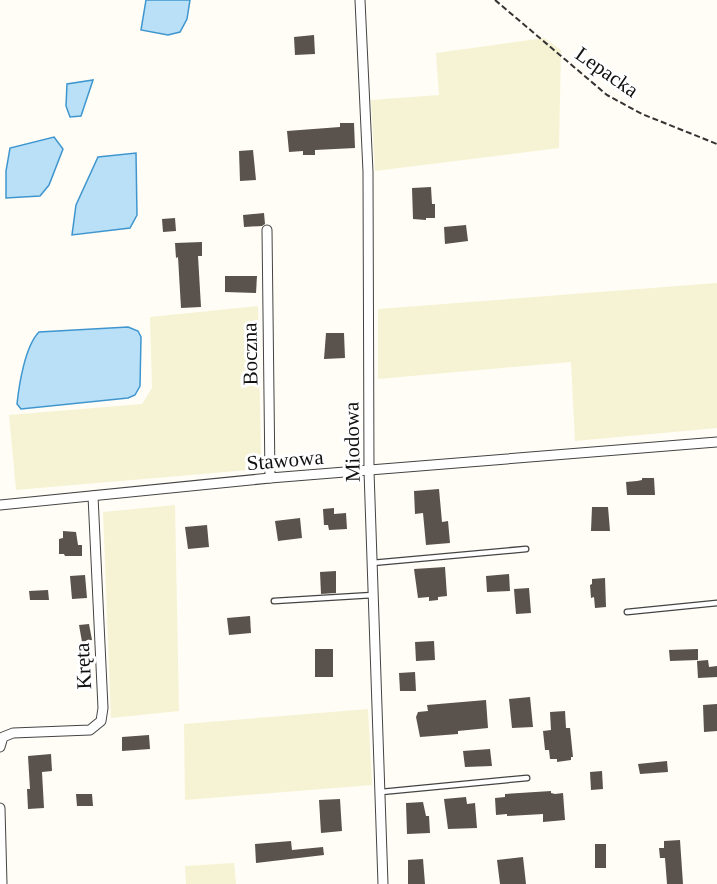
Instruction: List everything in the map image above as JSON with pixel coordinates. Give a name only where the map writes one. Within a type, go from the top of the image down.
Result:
[{"type":"street","name":"Miodowa","points":[[360,0],[368,172],[369,471],[383,884]]},
{"type":"street","name":"Boczna","points":[[267,230],[270,478]]},
{"type":"street","name":"Stawowa","points":[[0,505],[270,478],[717,442]]},
{"type":"street","name":"Kręta","points":[[0,747],[3,736],[13,733],[90,730],[101,721],[103,708],[93,496]]},
{"type":"street","points":[[0,808],[2,884]]},
{"type":"lane","points":[[372,563],[526,549]]},
{"type":"lane","points":[[274,602],[374,595]]},
{"type":"lane","points":[[627,612],[717,603]]},
{"type":"lane","points":[[380,792],[527,778]]},
{"type":"path","name":"Lepacka","points":[[495,0],[607,96],[642,114],[717,144]]},
{"type":"shaded area","points":[[544,38],[561,50],[559,148],[375,171],[371,100],[439,95],[436,53]]},
{"type":"shaded area","points":[[717,283],[717,428],[575,441],[571,362],[378,379],[378,309]]},
{"type":"shaded area","points":[[258,306],[261,457],[248,470],[16,490],[9,415],[142,404],[152,388],[150,317]]},
{"type":"shaded area","points":[[175,505],[179,711],[111,718],[103,512]]},
{"type":"shaded area","points":[[368,709],[372,785],[185,800],[184,724]]},
{"type":"shaded area","points":[[234,863],[236,884],[186,884],[185,866]]},
{"type":"water","points":[[146,0],[190,0],[187,19],[180,32],[168,35],[141,30]]},
{"type":"water","points":[[93,80],[81,116],[70,117],[66,106],[67,84]]},
{"type":"water","points":[[54,137],[63,149],[49,185],[40,196],[6,198],[6,171],[10,148]]},
{"type":"water","points":[[136,153],[137,215],[130,228],[72,235],[76,205],[98,157]]},
{"type":"water","points":[[128,327],[138,331],[141,337],[140,386],[135,395],[128,398],[21,409],[17,404],[26,356],[39,332]]},
{"type":"building","points":[[314,35],[315,54],[295,55],[294,37]]},
{"type":"building","points":[[340,123],[354,123],[355,148],[315,150],[315,155],[303,155],[303,151],[289,152],[287,131],[340,127]]},
{"type":"building","points":[[253,150],[256,180],[240,181],[239,151]]},
{"type":"building","points":[[431,187],[435,218],[413,219],[412,188]]},
{"type":"building","points":[[264,213],[265,224],[244,227],[243,215]]},
{"type":"building","points":[[175,218],[176,231],[163,232],[162,219]]},
{"type":"building","points":[[466,225],[468,241],[445,244],[444,227]]},
{"type":"building","points":[[202,242],[202,256],[198,256],[201,307],[181,308],[175,243]]},
{"type":"building","points":[[225,276],[257,276],[256,293],[225,292]]},
{"type":"building","points":[[326,333],[344,333],[345,358],[324,359]]},
{"type":"building","points":[[642,478],[654,478],[655,495],[627,495],[626,482],[642,480]]},
{"type":"building","points":[[439,489],[442,522],[448,521],[450,543],[426,545],[423,513],[415,514],[414,491]]},
{"type":"building","points":[[592,507],[608,507],[610,531],[591,531]]},
{"type":"building","points":[[334,508],[334,514],[346,513],[347,529],[329,530],[328,525],[324,525],[323,509]]},
{"type":"building","points":[[300,518],[302,538],[278,541],[275,521]]},
{"type":"building","points":[[207,525],[209,547],[188,549],[185,527]]},
{"type":"building","points":[[63,531],[76,532],[78,545],[82,545],[82,556],[59,554],[59,539],[63,538]]},
{"type":"building","points":[[445,567],[447,596],[429,601],[429,597],[418,598],[414,569]]},
{"type":"building","points":[[336,571],[336,593],[321,594],[320,572]]},
{"type":"building","points":[[509,574],[510,591],[487,592],[486,576]]},
{"type":"building","points":[[85,575],[87,598],[72,599],[70,576]]},
{"type":"building","points":[[605,578],[606,607],[595,608],[594,597],[591,598],[592,579]]},
{"type":"building","points":[[529,588],[531,613],[516,614],[514,589]]},
{"type":"building","points":[[48,590],[49,600],[30,600],[29,591]]},
{"type":"building","points":[[250,616],[251,633],[229,635],[227,618]]},
{"type":"building","points":[[89,624],[92,640],[82,642],[79,625]]},
{"type":"building","points":[[434,641],[435,660],[416,661],[415,642]]},
{"type":"building","points":[[315,649],[333,649],[333,677],[315,677]]},
{"type":"building","points":[[698,649],[698,660],[670,661],[669,650]]},
{"type":"building","points":[[708,660],[709,667],[717,666],[717,677],[698,678],[697,661]]},
{"type":"building","points":[[415,672],[416,691],[400,691],[399,673]]},
{"type":"building","points":[[530,697],[533,727],[512,728],[509,699]]},
{"type":"building","points":[[486,700],[488,728],[458,731],[458,734],[420,737],[416,717],[418,712],[428,711],[427,705]]},
{"type":"building","points":[[717,704],[717,731],[704,732],[703,705]]},
{"type":"building","points":[[565,711],[566,728],[570,728],[573,757],[571,760],[557,762],[557,759],[550,759],[549,750],[545,750],[543,731],[551,730],[550,712]]},
{"type":"building","points":[[149,735],[150,749],[122,751],[122,737]]},
{"type":"building","points":[[490,749],[492,766],[465,767],[463,751]]},
{"type":"building","points":[[51,754],[52,771],[42,772],[44,808],[28,809],[27,789],[30,789],[28,756]]},
{"type":"building","points":[[667,761],[668,772],[640,774],[638,764]]},
{"type":"building","points":[[602,771],[603,789],[591,790],[590,772]]},
{"type":"building","points":[[551,791],[555,794],[563,793],[565,820],[543,822],[543,814],[496,815],[495,798],[505,797],[505,794]]},
{"type":"building","points":[[76,794],[92,794],[93,806],[77,806]]},
{"type":"building","points":[[466,797],[467,804],[475,803],[477,828],[448,829],[444,799]]},
{"type":"building","points":[[340,799],[342,831],[321,833],[319,800]]},
{"type":"building","points":[[423,802],[426,816],[429,816],[430,833],[407,834],[406,803]]},
{"type":"building","points":[[680,840],[683,884],[667,884],[665,858],[660,858],[659,848],[664,848],[664,841]]},
{"type":"building","points":[[291,841],[292,850],[323,847],[324,855],[256,863],[255,844]]},
{"type":"building","points":[[595,844],[606,844],[606,868],[595,868]]},
{"type":"building","points":[[523,857],[526,884],[500,884],[497,860]]},
{"type":"building","points":[[423,859],[425,884],[408,884],[408,860]]}]
